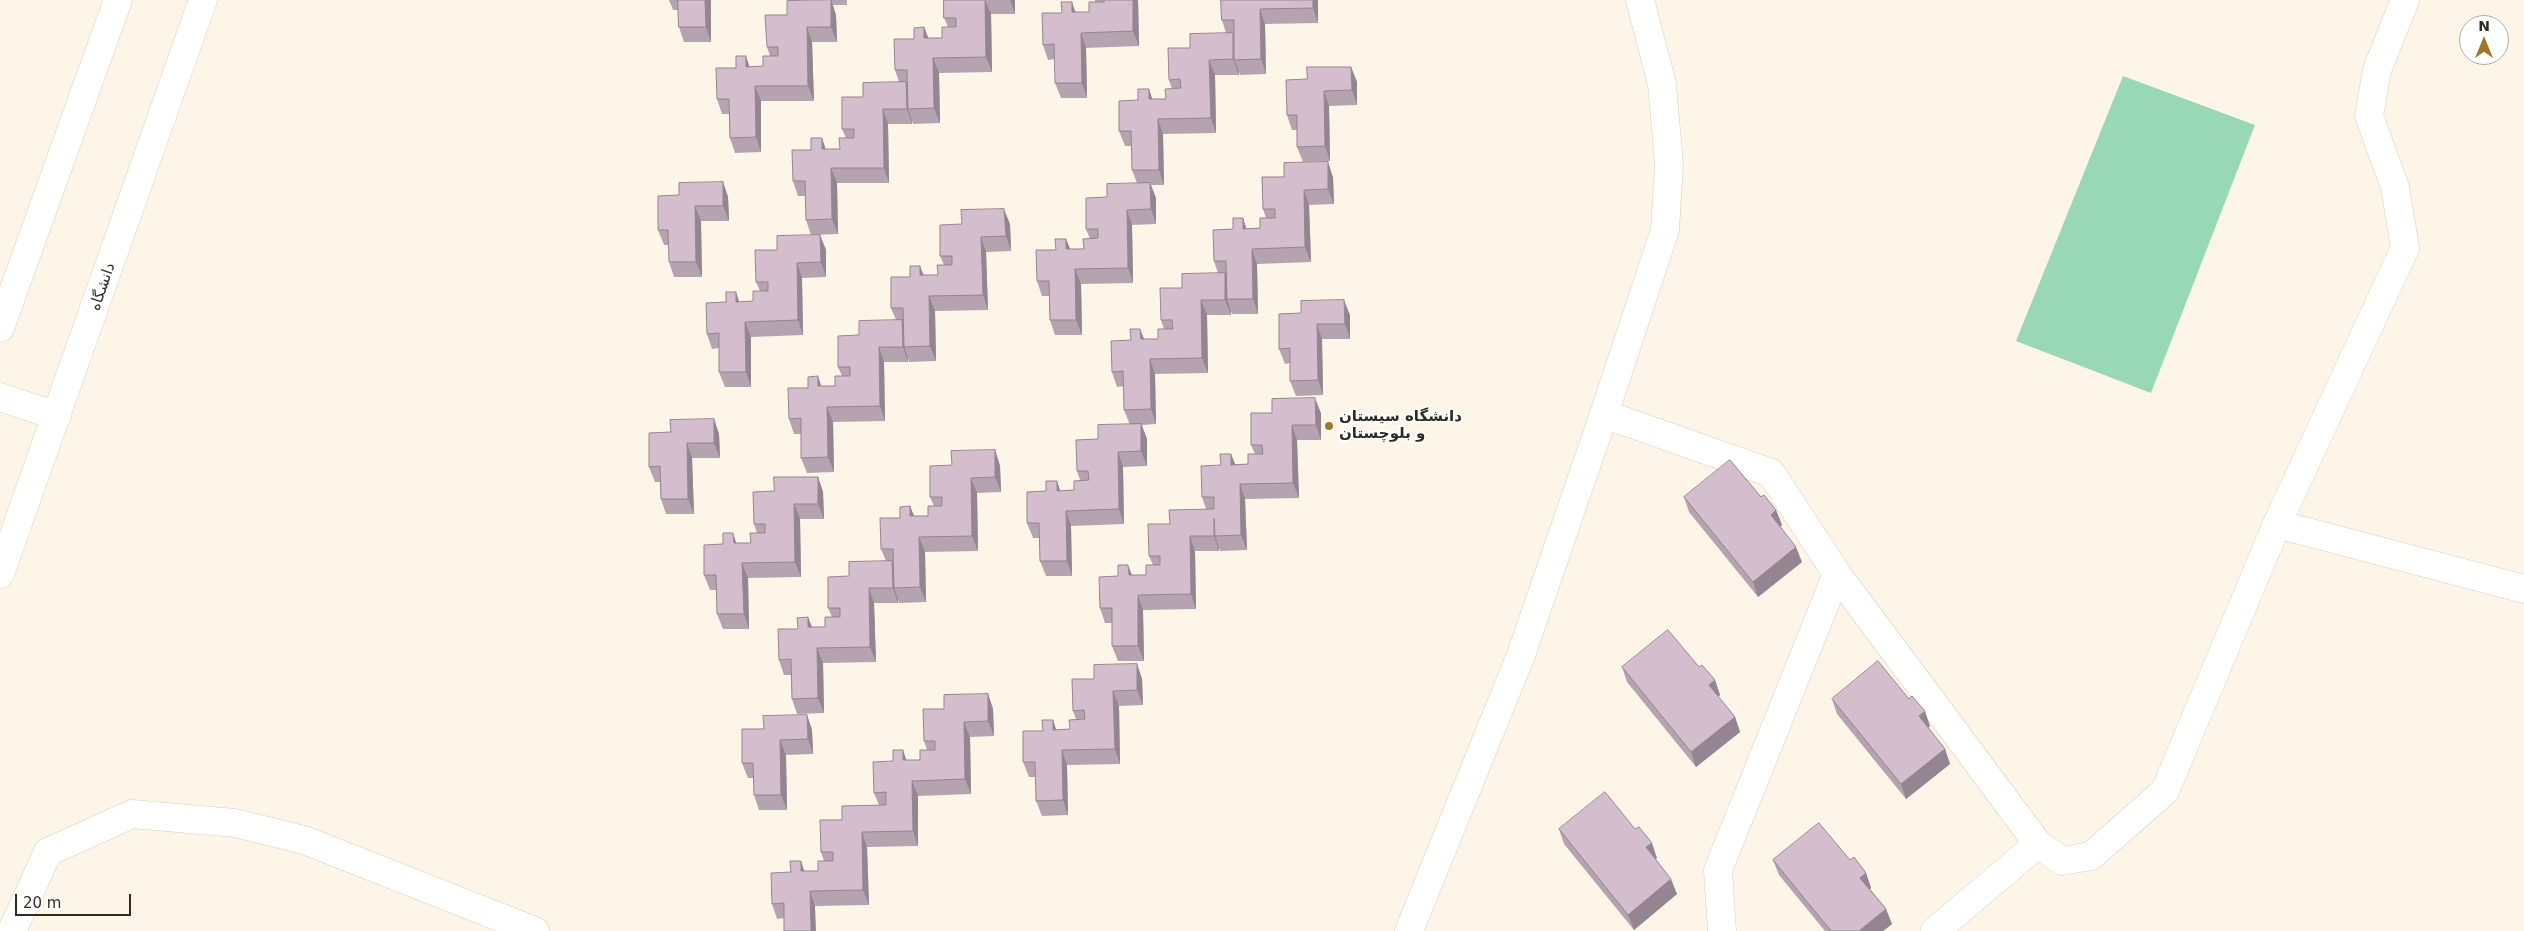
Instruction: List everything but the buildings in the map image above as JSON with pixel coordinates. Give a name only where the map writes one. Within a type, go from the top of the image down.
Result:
[{"type":"street","points":[[0,328],[118,0]]},
{"type":"street","name":"دانشگاه","points":[[0,574],[58,416],[203,0]]},
{"type":"street","points":[[1409,931],[1521,655],[1665,230],[1669,164],[1662,84],[1640,0]]},
{"type":"street","points":[[1604,414],[1770,473],[1837,574],[2038,844],[2062,861],[2091,856],[2165,791],[2277,524],[2405,248],[2395,187],[2369,116],[2377,70],[2405,0]]},
{"type":"street","points":[[0,397],[58,416]]},
{"type":"street","points":[[2277,524],[2524,589]]},
{"type":"street","points":[[1722,931],[1718,870],[1837,574]]},
{"type":"street","points":[[12,931],[48,852],[132,814],[235,822],[304,840],[535,931]]},
{"type":"street","points":[[1935,931],[2038,844]]},
{"type":"green space","points":[[2123,76],[2255,125],[2151,393],[2016,341]]},
{"type":"place","name":"دانشگاه سیستان و بلوچستان","points":[[1329,426]]}]
